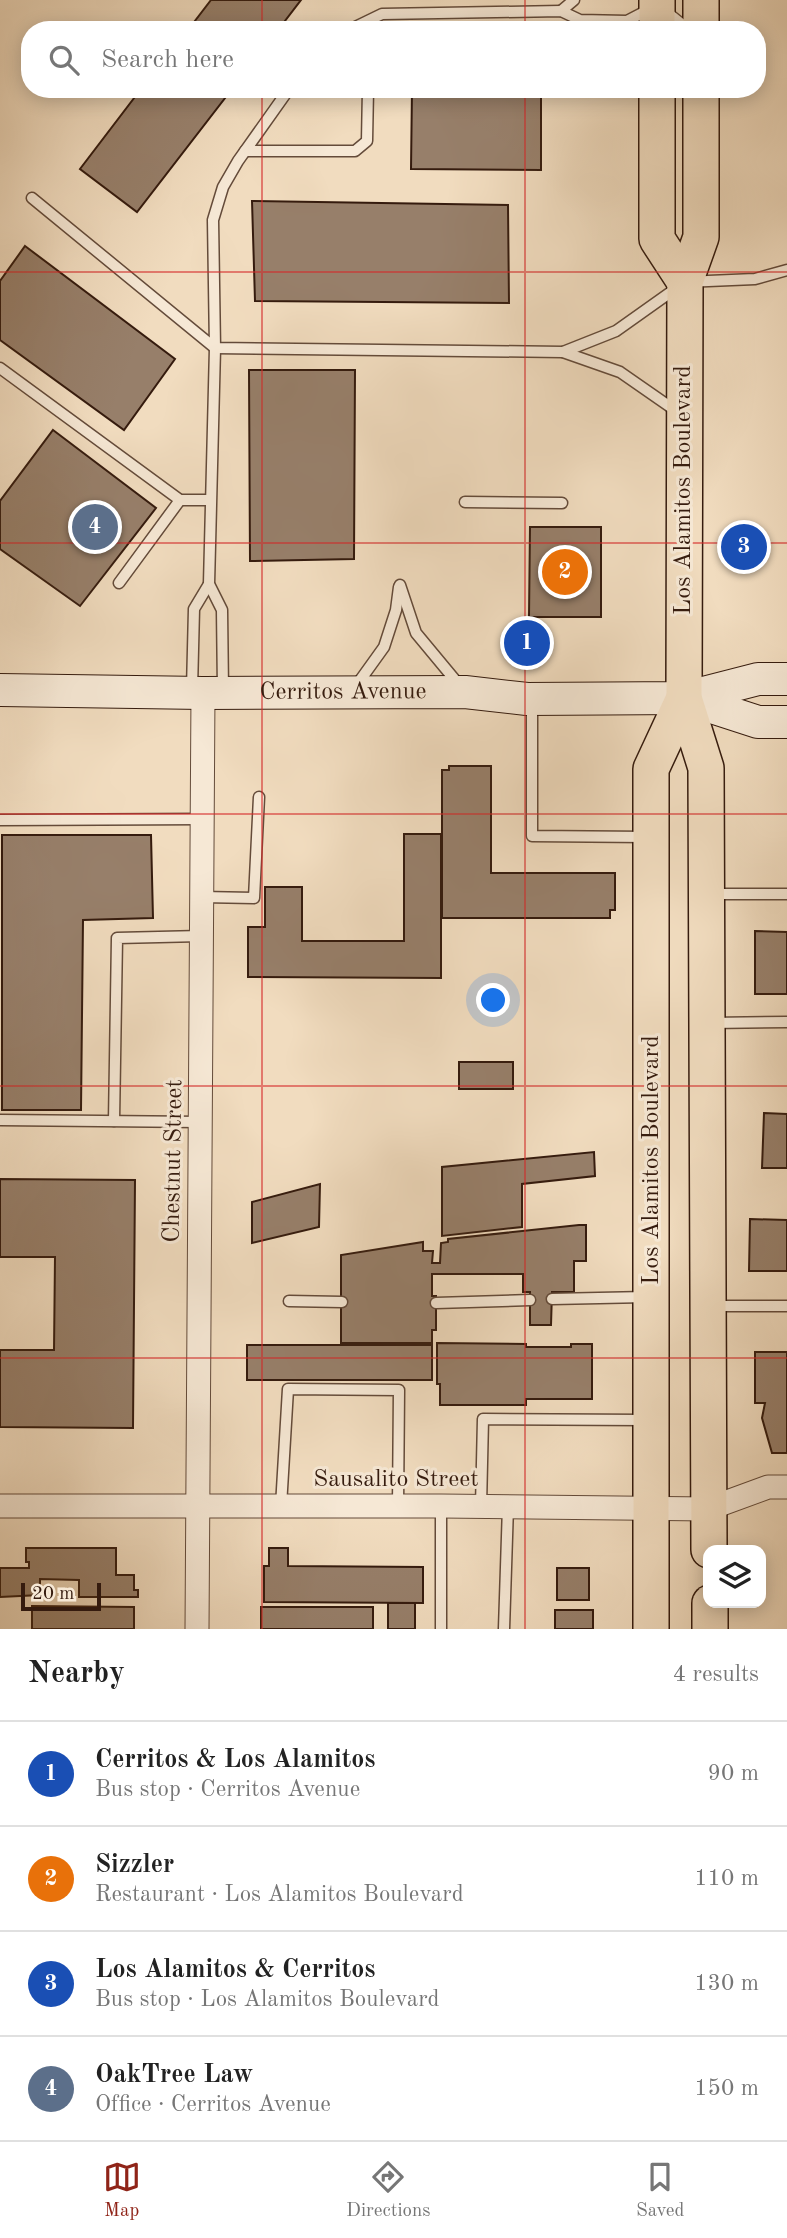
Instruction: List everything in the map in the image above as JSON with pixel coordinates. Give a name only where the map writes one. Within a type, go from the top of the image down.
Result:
[{"type":"main road","points":[[701,0],[701,21]]},
{"type":"main road","points":[[657,98],[657,239],[685,282]]},
{"type":"main road","name":"Los Alamitos Boulevard","points":[[701,98],[701,237],[685,282],[684,698],[706,768],[709,1545]]},
{"type":"main road","name":"Cerritos Avenue","points":[[0,690],[206,693],[464,692],[531,699],[684,698],[758,679],[787,679]]},
{"type":"main road","name":"Los Alamitos Boulevard","points":[[651,1629],[651,769],[684,698]]},
{"type":"main road","name":"Cerritos Avenue","points":[[684,698],[758,722],[787,722]]},
{"type":"main road","points":[[710,1608],[710,1629]]},
{"type":"street","name":"Chestnut Street","points":[[198,1629],[202,819],[206,693]]},
{"type":"street","name":"Sausalito Street","points":[[0,1506],[508,1506],[708,1509],[768,1487],[787,1487]]},
{"type":"lane","points":[[561,11],[575,0]]},
{"type":"lane","points":[[374,21],[382,14],[561,11],[580,20],[627,21],[656,7],[680,21]]},
{"type":"lane","points":[[206,693],[222,610],[209,584],[209,500],[215,348],[213,220],[223,187],[283,98]]},
{"type":"lane","points":[[246,151],[355,152],[367,141],[368,98]]},
{"type":"lane","points":[[32,198],[215,348],[563,352],[620,372],[684,416]]},
{"type":"lane","points":[[563,352],[616,331],[685,282],[755,279],[787,270]]},
{"type":"lane","points":[[0,368],[180,500],[209,500]]},
{"type":"lane","points":[[119,583],[180,500]]},
{"type":"lane","points":[[465,502],[562,503]]},
{"type":"lane","points":[[206,693],[194,609],[209,584]]},
{"type":"lane","points":[[352,691],[384,647],[396,610],[400,585],[416,633],[464,692]]},
{"type":"lane","points":[[531,699],[531,836],[651,837]]},
{"type":"lane","points":[[202,897],[254,898],[259,797]]},
{"type":"lane","points":[[0,820],[202,819]]},
{"type":"lane","points":[[706,894],[787,894]]},
{"type":"lane","points":[[114,1121],[117,938],[202,936]]},
{"type":"lane","points":[[707,1023],[787,1023]]},
{"type":"lane","points":[[0,1120],[201,1122]]},
{"type":"lane","points":[[552,1299],[653,1297]]},
{"type":"lane","points":[[436,1303],[530,1300]]},
{"type":"lane","points":[[289,1301],[342,1302]]},
{"type":"lane","points":[[706,1306],[787,1306]]},
{"type":"lane","points":[[281,1506],[288,1389],[399,1390],[398,1506]]},
{"type":"lane","points":[[481,1506],[483,1419],[653,1420]]},
{"type":"lane","points":[[441,1506],[441,1629]]},
{"type":"lane","points":[[504,1629],[508,1506]]},
{"type":"building","points":[[211,0],[301,0],[285,21],[195,21]]},
{"type":"building","points":[[134,98],[225,98],[137,212],[80,169]]},
{"type":"building","points":[[412,98],[541,98],[541,170],[411,169]]},
{"type":"building","points":[[252,201],[508,205],[509,303],[255,301]]},
{"type":"building","points":[[25,246],[175,359],[124,430],[0,340],[0,281]]},
{"type":"building","points":[[249,370],[355,370],[354,559],[250,561]]},
{"type":"building","points":[[53,430],[156,508],[80,606],[0,549],[0,501]]},
{"type":"building","points":[[530,527],[601,527],[601,617],[529,617]]},
{"type":"building","points":[[449,766],[491,766],[491,873],[615,873],[615,910],[610,910],[610,918],[442,918],[442,770],[449,770]]},
{"type":"building","points":[[404,834],[441,834],[441,978],[248,977],[248,927],[265,927],[265,887],[302,887],[302,941],[404,941]]},
{"type":"building","points":[[2,835],[151,835],[153,918],[83,920],[81,1110],[2,1110]]},
{"type":"building","points":[[755,931],[787,932],[787,994],[755,994]]},
{"type":"building","points":[[459,1062],[513,1062],[513,1089],[459,1089]]},
{"type":"building","points":[[764,1113],[787,1114],[787,1168],[762,1168]]},
{"type":"building","points":[[594,1152],[595,1176],[522,1184],[522,1227],[442,1236],[442,1167]]},
{"type":"building","points":[[0,1179],[135,1180],[133,1428],[0,1427],[0,1350],[54,1350],[55,1257],[0,1257]]},
{"type":"building","points":[[320,1184],[319,1227],[252,1243],[252,1202]]},
{"type":"building","points":[[750,1219],[787,1220],[787,1271],[749,1271]]},
{"type":"building","points":[[586,1225],[586,1261],[574,1261],[574,1292],[552,1292],[551,1325],[530,1325],[530,1292],[523,1292],[523,1274],[432,1274],[432,1296],[436,1296],[436,1330],[432,1330],[432,1343],[341,1343],[341,1255],[423,1242],[423,1251],[433,1251],[432,1263],[440,1263],[441,1243],[448,1242],[448,1239]]},
{"type":"building","points":[[437,1343],[526,1344],[526,1347],[592,1344],[592,1399],[526,1399],[526,1405],[440,1405]]},
{"type":"building","points":[[247,1345],[432,1345],[432,1380],[247,1380]]},
{"type":"building","points":[[755,1352],[787,1352],[787,1453],[772,1453],[762,1418],[765,1403],[755,1403]]},
{"type":"building","points":[[26,1548],[116,1548],[116,1575],[134,1575],[134,1590],[138,1590],[138,1597],[79,1597],[79,1580],[40,1579],[40,1595],[0,1597],[0,1568],[29,1568]]},
{"type":"building","points":[[269,1548],[288,1548],[288,1566],[423,1567],[423,1603],[264,1602],[264,1566],[269,1566]]},
{"type":"building","points":[[557,1568],[589,1568],[589,1600],[557,1600]]},
{"type":"building","points":[[388,1603],[415,1603],[415,1629],[388,1629]]},
{"type":"building","points":[[32,1606],[134,1607],[134,1629],[32,1629]]},
{"type":"building","points":[[261,1607],[373,1607],[373,1629],[261,1629]]},
{"type":"building","points":[[555,1610],[593,1610],[593,1629],[555,1629]]},
{"type":"place","name":"OakTree Law","points":[[95,527]]},
{"type":"place","name":"Los Alamitos & Cerritos","points":[[744,547]]},
{"type":"place","name":"Sizzler","points":[[565,572]]},
{"type":"place","name":"Cerritos & Los Alamitos","points":[[527,643]]}]
